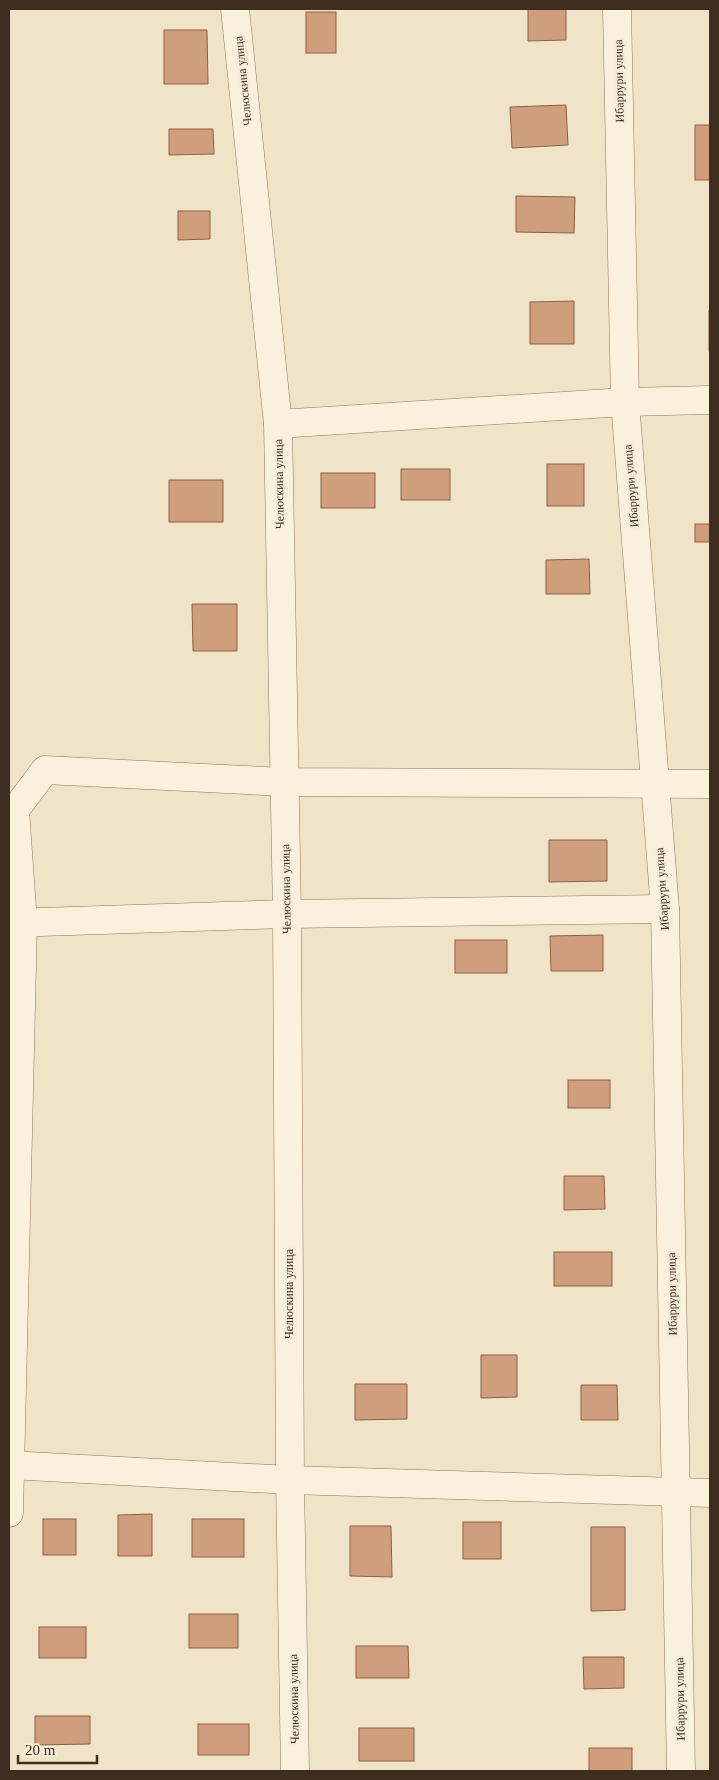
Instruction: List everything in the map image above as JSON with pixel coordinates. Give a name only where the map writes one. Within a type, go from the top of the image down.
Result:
[{"type":"street","name":"Челюскина улица","points":[[235,9],[278,424],[287,914],[290,1480],[295,1771]]},
{"type":"street","name":"Ибаррури улица","points":[[618,9],[625,402],[665,909],[681,1771]]},
{"type":"street","points":[[278,424],[625,402],[710,400]]},
{"type":"street","points":[[9,1513],[16,923],[15,810],[45,770],[284,782],[710,784]]},
{"type":"street","points":[[16,923],[287,914],[665,909]]},
{"type":"street","points":[[9,1466],[290,1480],[710,1493]]},
{"type":"building","points":[[528,9],[566,9],[566,40],[528,41]]},
{"type":"building","points":[[306,12],[336,12],[336,53],[306,53]]},
{"type":"building","points":[[164,30],[207,30],[208,84],[164,84]]},
{"type":"building","points":[[566,105],[568,145],[512,148],[510,107]]},
{"type":"building","points":[[695,125],[710,125],[710,180],[695,180]]},
{"type":"building","points":[[169,129],[213,129],[214,154],[169,155]]},
{"type":"building","points":[[516,196],[575,197],[574,233],[516,232]]},
{"type":"building","points":[[178,211],[210,211],[210,239],[178,240]]},
{"type":"building","points":[[574,301],[574,344],[530,344],[530,302]]},
{"type":"building","points":[[710,311],[710,351],[709,351]]},
{"type":"building","points":[[547,464],[584,464],[584,506],[547,506]]},
{"type":"building","points":[[401,469],[450,469],[450,500],[401,500]]},
{"type":"building","points":[[321,473],[375,473],[375,508],[321,508]]},
{"type":"building","points":[[169,480],[223,480],[223,522],[169,522]]},
{"type":"building","points":[[695,524],[710,524],[710,542],[695,542]]},
{"type":"building","points":[[589,559],[590,594],[546,594],[546,560]]},
{"type":"building","points":[[192,604],[237,604],[237,651],[193,651]]},
{"type":"building","points":[[549,840],[607,840],[607,881],[549,882]]},
{"type":"building","points":[[603,935],[603,971],[551,971],[550,936]]},
{"type":"building","points":[[455,940],[507,940],[507,973],[455,973]]},
{"type":"building","points":[[568,1080],[610,1080],[610,1108],[568,1108]]},
{"type":"building","points":[[564,1176],[604,1176],[605,1209],[564,1210]]},
{"type":"building","points":[[554,1252],[612,1252],[612,1286],[554,1286]]},
{"type":"building","points":[[481,1355],[517,1355],[517,1397],[481,1398]]},
{"type":"building","points":[[355,1384],[407,1384],[407,1419],[355,1420]]},
{"type":"building","points":[[581,1385],[617,1385],[618,1420],[581,1420]]},
{"type":"building","points":[[152,1514],[152,1556],[118,1556],[118,1515]]},
{"type":"building","points":[[43,1519],[76,1519],[76,1555],[43,1555]]},
{"type":"building","points":[[192,1519],[244,1519],[244,1557],[192,1557]]},
{"type":"building","points":[[463,1522],[501,1522],[501,1559],[463,1559]]},
{"type":"building","points":[[350,1526],[391,1526],[392,1577],[350,1576]]},
{"type":"building","points":[[591,1527],[625,1527],[625,1610],[591,1611]]},
{"type":"building","points":[[189,1614],[238,1614],[238,1648],[189,1648]]},
{"type":"building","points":[[39,1627],[86,1627],[86,1658],[39,1658]]},
{"type":"building","points":[[356,1646],[408,1646],[409,1678],[356,1678]]},
{"type":"building","points":[[583,1657],[624,1657],[624,1688],[584,1689]]},
{"type":"building","points":[[35,1716],[90,1716],[90,1744],[35,1745]]},
{"type":"building","points":[[198,1724],[249,1724],[249,1755],[198,1755]]},
{"type":"building","points":[[359,1728],[414,1728],[414,1761],[359,1761]]},
{"type":"building","points":[[589,1748],[632,1748],[632,1771],[589,1771]]}]
